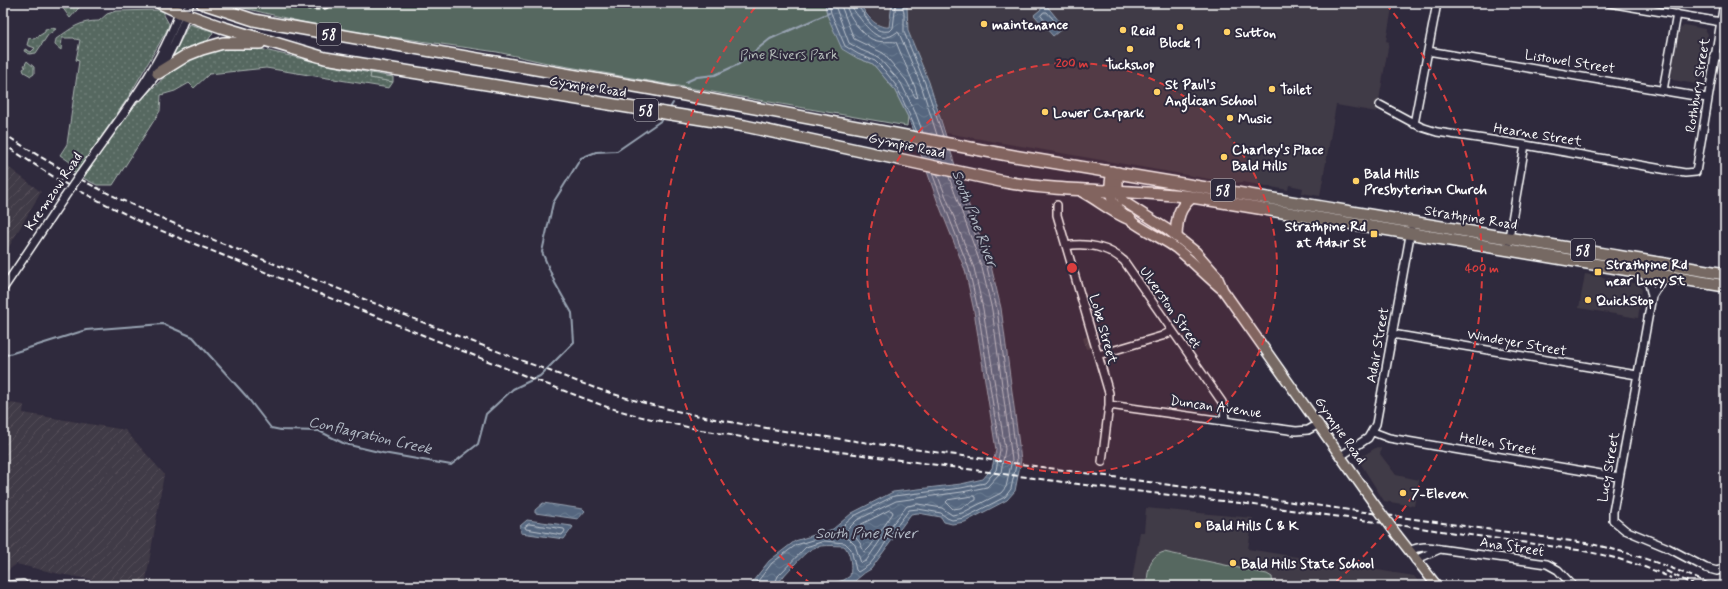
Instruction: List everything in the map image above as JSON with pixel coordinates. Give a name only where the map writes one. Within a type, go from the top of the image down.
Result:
[{"type":"highway","name":"Gympie Road","points":[[160,3],[270,43],[331,59],[745,126],[1005,182],[1030,186],[1114,191]]},
{"type":"highway","name":"Gympie Road","points":[[202,3],[254,20],[275,24],[652,89],[963,147],[1115,172]]},
{"type":"highway","points":[[158,73],[187,55],[210,46],[236,42],[270,43]]},
{"type":"highway","name":"Strathpine Road","points":[[1115,172],[1412,228]]},
{"type":"highway","points":[[1080,190],[1097,199],[1117,214],[1130,219]]},
{"type":"highway","name":"Strathpine Road","points":[[1114,191],[1192,197],[1725,274]]},
{"type":"highway","points":[[1176,236],[1180,210],[1192,197]]},
{"type":"highway","name":"Strathpine Road","points":[[1508,243],[1643,272],[1725,286]]},
{"type":"main road","points":[[1114,191],[1115,172]]},
{"type":"main road","name":"Gympie Road","points":[[1114,191],[1114,203],[1130,219],[1175,248],[1224,290]]},
{"type":"main road","name":"Gympie Road","points":[[1114,191],[1125,203],[1176,236],[1196,252],[1210,266],[1224,290],[1397,535],[1415,560],[1437,586]]},
{"type":"street","name":"Kremzow Road","points":[[3,289],[126,109],[166,43],[182,10],[190,3]]},
{"type":"street","points":[[1414,124],[1437,3]]},
{"type":"street","points":[[1609,3],[1720,22]]},
{"type":"street","name":"Rothbury Street","points":[[1696,172],[1714,55],[1724,3]]},
{"type":"street","name":"Kremzow Road","points":[[126,109],[158,73],[171,52],[182,10]]},
{"type":"street","points":[[1663,90],[1677,14]]},
{"type":"street","name":"Listowel Street","points":[[1428,51],[1707,98]]},
{"type":"street","points":[[1714,55],[1725,57]]},
{"type":"street","name":"Hearne Street","points":[[1380,105],[1414,124],[1437,132],[1525,145],[1685,173],[1696,172]]},
{"type":"street","points":[[1508,243],[1525,145]]},
{"type":"street","name":"Lobe Street","points":[[1057,205],[1057,215],[1107,386],[1109,405],[1102,462]]},
{"type":"street","name":"Adair Street","points":[[1373,432],[1377,420],[1412,228]]},
{"type":"street","name":"Ulverston Street","points":[[1066,246],[1077,245],[1096,247],[1113,252],[1120,257],[1222,402],[1225,421]]},
{"type":"street","name":"Lucy Street","points":[[1643,272],[1649,284],[1652,296]]},
{"type":"street","name":"Lucy Street","points":[[1671,276],[1660,282],[1652,296],[1612,516],[1614,522],[1619,526],[1678,552],[1706,568],[1717,571],[1724,568]]},
{"type":"street","points":[[1098,355],[1162,336],[1172,331]]},
{"type":"street","name":"Windeyer Street","points":[[1392,334],[1637,375]]},
{"type":"street","name":"Duncan Avenue","points":[[1109,405],[1300,431],[1308,430],[1319,424]]},
{"type":"street","points":[[1341,456],[1365,441],[1373,432]]},
{"type":"street","name":"Hellen Street","points":[[1373,432],[1389,438],[1619,477]]},
{"type":"street","name":"Ana Street","points":[[1409,551],[1420,546],[1547,564],[1558,570],[1573,586]]},
{"type":"street","points":[[1415,560],[1440,549]]},
{"type":"street","points":[[3,586],[22,584]]},
{"type":"shaded area","points":[[860,3],[892,3],[889,27],[877,26]]},
{"type":"shaded area","name":"St Paul's Anglican School","points":[[905,3],[1393,3],[1386,41],[1389,42],[1377,112],[1336,105],[1320,196],[1302,193],[1303,188],[1289,185],[1288,190],[1243,182],[1233,183],[946,133],[936,101],[908,31],[907,6]]},
{"type":"shaded area","points":[[1684,25],[1705,29],[1708,34],[1699,81],[1696,84],[1673,80],[1671,76],[1680,29]]},
{"type":"shaded area","points":[[3,163],[41,192],[3,257]]},
{"type":"shaded area","points":[[1585,274],[1639,284],[1642,290],[1638,318],[1579,308]]},
{"type":"shaded area","points":[[1088,336],[1092,348],[1086,349],[1083,338]]},
{"type":"shaded area","points":[[3,402],[24,405],[23,413],[125,430],[164,474],[145,586],[129,586],[60,574],[16,564],[3,575]]},
{"type":"shaded area","name":"7-Eleven","points":[[1377,447],[1381,448],[1380,454],[1396,475],[1419,480],[1414,506],[1384,501],[1359,461],[1361,457]]},
{"type":"shaded area","name":"Bald Hills State School","points":[[1146,508],[1253,518],[1248,549],[1414,576],[1422,586],[1131,586],[1140,532],[1144,532]]},
{"type":"green space","points":[[59,3],[83,3],[70,18]]},
{"type":"green space","points":[[116,3],[147,3],[123,6]]},
{"type":"green space","name":"Pine Rivers Park","points":[[223,3],[825,3],[827,15],[857,58],[873,64],[894,89],[908,117],[907,126],[552,64],[497,52],[323,27]]},
{"type":"green space","points":[[158,10],[164,12],[169,24],[167,30],[129,96],[76,174],[73,171],[70,162],[60,155],[67,144],[79,61],[76,60],[80,40],[74,38],[62,38],[61,50],[55,45],[56,39],[76,26],[86,22],[99,21],[107,14],[116,11]]},
{"type":"green space","points":[[189,24],[212,31],[213,33],[206,43],[172,58]]},
{"type":"green space","points":[[45,29],[56,29],[48,35],[36,53],[29,54],[24,51],[25,49],[31,52],[35,48],[27,45],[29,38],[34,39],[45,32]]},
{"type":"green space","points":[[236,46],[252,47],[337,67],[371,73],[371,78],[393,82],[389,88],[266,68],[209,74],[194,88],[189,83],[175,91],[161,95],[160,111],[113,185],[97,185],[83,178],[134,106],[173,69],[205,51]]},
{"type":"green space","points":[[27,61],[34,67],[34,74],[31,76],[24,72],[23,69],[26,67],[24,66]]},
{"type":"green space","points":[[371,73],[393,77],[393,82],[370,78]]},
{"type":"green space","points":[[1164,552],[1267,574],[1272,577],[1273,586],[1146,586],[1150,565],[1154,557]]},
{"type":"water","name":"South Pine River","points":[[825,3],[860,3],[868,16],[875,23],[884,27],[889,27],[892,3],[905,3],[907,6],[908,31],[929,82],[960,181],[991,266],[1001,308],[1021,460],[1015,491],[1007,500],[965,522],[952,524],[944,522],[941,517],[918,513],[911,514],[871,569],[847,586],[823,586],[844,580],[850,576],[851,564],[850,556],[844,546],[821,546],[811,549],[801,557],[785,574],[777,586],[749,586],[769,561],[795,541],[833,529],[852,513],[893,492],[961,484],[983,479],[992,468],[996,450],[974,311],[965,270],[937,200],[908,117],[894,89],[873,64],[857,58],[842,49],[827,15]]},
{"type":"water","points":[[1046,5],[1064,27],[1053,36],[1034,15]]},
{"type":"water","points":[[543,503],[583,509],[585,511],[578,519],[535,513],[535,510]]},
{"type":"water","points":[[527,520],[573,527],[564,539],[521,533],[520,526]]},
{"type":"waterway","name":"Conflagration Creek","points":[[686,82],[697,77],[715,75],[739,64],[770,39],[829,13]]},
{"type":"waterway","name":"Conflagration Creek","points":[[670,108],[673,103]]},
{"type":"waterway","name":"Conflagration Creek","points":[[3,356],[86,330],[163,324],[193,337],[247,397],[271,428],[281,430],[319,431],[345,444],[383,453],[451,465],[478,444],[486,414],[513,389],[540,376],[574,342],[572,313],[555,283],[542,252],[553,203],[581,158],[596,152],[617,151],[662,120]]},
{"type":"railway","points":[[278,3],[316,10],[330,7],[335,3]]},
{"type":"railway","points":[[3,133],[42,158],[82,180],[122,200],[206,237],[597,389],[662,408],[791,432],[1586,543],[1651,561],[1714,586]]},
{"type":"railway","points":[[3,144],[60,181],[147,225],[533,379],[607,407],[638,416],[701,430],[789,445],[1100,487],[1240,503],[1578,550],[1626,561],[1671,578]]},
{"type":"railway","points":[[1666,571],[1696,586]]},
{"type":"place","name":"maintenance","points":[[984,24]]},
{"type":"place","name":"Block 1","points":[[1180,27]]},
{"type":"place","name":"Reid","points":[[1123,30]]},
{"type":"place","name":"Sutton","points":[[1227,32]]},
{"type":"place","name":"Tuckshop","points":[[1130,49]]},
{"type":"place","name":"Toilet","points":[[1272,89]]},
{"type":"place","name":"St Paul's Anglican School","points":[[1157,92]]},
{"type":"place","name":"Lower Carpark","points":[[1045,112]]},
{"type":"place","name":"Music","points":[[1230,118]]},
{"type":"place","name":"Charley's Place Bald Hills","points":[[1224,157]]},
{"type":"place","name":"Bald Hills Presbyterian Church","points":[[1356,181]]},
{"type":"place","name":"Strathpine Rd at Adair St","points":[[1374,234]]},
{"type":"place","name":"Strathpine Rd near Lucy St","points":[[1598,272]]},
{"type":"place","name":"QuickStop","points":[[1588,300]]},
{"type":"place","name":"7-Eleven","points":[[1403,493]]},
{"type":"place","name":"Bald Hills C & K","points":[[1198,525]]},
{"type":"place","name":"Bald Hills State School","points":[[1233,563]]}]
